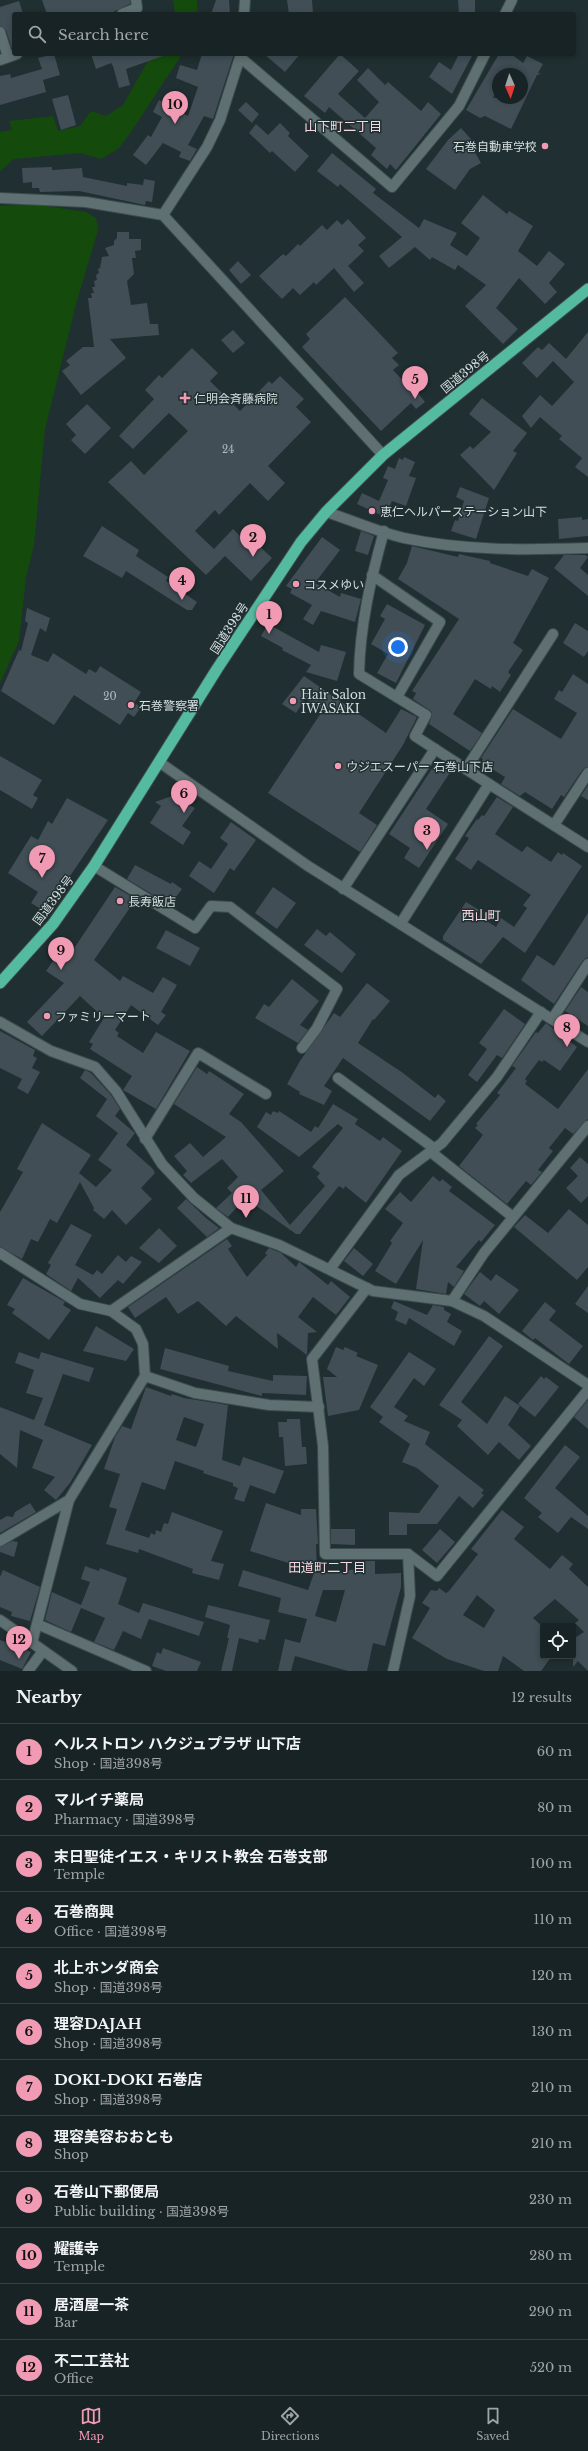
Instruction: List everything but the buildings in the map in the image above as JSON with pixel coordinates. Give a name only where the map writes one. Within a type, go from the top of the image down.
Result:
[{"type":"highway","name":"国道398号","points":[[0,983],[53,924],[94,866],[159,762],[301,542],[326,512],[383,455],[588,289]]},
{"type":"street","points":[[127,12],[137,8],[136,0]]},
{"type":"street","points":[[244,12],[245,0]]},
{"type":"street","points":[[506,12],[512,0]]},
{"type":"street","points":[[0,32],[8,57]]},
{"type":"street","points":[[163,215],[207,147],[217,127],[241,56],[392,187],[459,106],[484,56]]},
{"type":"street","points":[[0,198],[86,202],[163,215],[383,455]]},
{"type":"street","points":[[326,512],[403,538],[440,544],[522,551],[588,548]]},
{"type":"street","points":[[384,531],[372,575],[360,645],[359,674],[426,715],[415,736],[588,847]]},
{"type":"street","points":[[372,575],[440,622],[397,697]]},
{"type":"street","points":[[466,769],[553,634]]},
{"type":"street","points":[[343,889],[435,749]]},
{"type":"street","points":[[159,762],[240,820],[343,889],[401,923],[541,1012],[553,1018],[588,1042]]},
{"type":"street","points":[[554,825],[588,773]]},
{"type":"street","points":[[401,923],[489,784]]},
{"type":"street","points":[[94,866],[195,928],[211,906],[230,906],[337,989],[317,1028],[302,1048]]},
{"type":"street","points":[[553,1018],[588,964]]},
{"type":"street","points":[[330,1269],[399,1175],[433,1150],[498,1076],[541,1012]]},
{"type":"street","points":[[0,1022],[51,1051],[94,1067],[116,1091],[162,1164],[194,1198],[231,1228],[278,1245],[330,1269],[366,1288],[396,1295],[452,1301],[484,1316],[588,1384]]},
{"type":"street","points":[[145,1139],[198,1054],[266,1094]]},
{"type":"street","points":[[338,1078],[433,1150],[513,1217]]},
{"type":"street","points":[[452,1301],[484,1253],[588,1126]]},
{"type":"street","points":[[111,1310],[231,1228]]},
{"type":"street","points":[[0,1253],[80,1304],[111,1310],[136,1329],[143,1344],[145,1376],[69,1500],[32,1643]]},
{"type":"street","points":[[366,1288],[312,1359],[324,1446],[325,1554],[408,1554],[437,1576],[588,1390]]},
{"type":"street","points":[[145,1376],[195,1393],[269,1405],[319,1407]]},
{"type":"street","points":[[0,1541],[69,1500]]},
{"type":"street","points":[[393,1671],[410,1596],[408,1554]]},
{"type":"street","points":[[0,1620],[72,1671]]},
{"type":"street","points":[[36,1624],[146,1671]]},
{"type":"street","points":[[28,1671],[43,1651]]},
{"type":"green space","points":[[173,0],[197,0],[197,12],[175,12]]},
{"type":"green space","points":[[151,56],[181,56],[129,135],[118,149],[101,159],[80,153],[14,159],[0,171],[0,132],[12,130],[9,121],[53,116],[58,131],[80,126],[91,111],[106,116],[123,105]]},
{"type":"green space","points":[[33,204],[86,212],[96,218],[98,230],[76,304],[45,429],[34,545],[26,577],[19,641],[0,683],[0,206]]},
{"type":"place","name":"耀護寺","points":[[175,124]]},
{"type":"place","name":"石巻自動車学校","points":[[545,146]]},
{"type":"place","name":"仁明会斉藤病院","points":[[185,398]]},
{"type":"place","name":"北上ホンダ商会","points":[[415,399]]},
{"type":"place","name":"恵仁ヘルパーステーション山下","points":[[372,511]]},
{"type":"place","name":"マルイチ薬局","points":[[253,557]]},
{"type":"place","name":"コスメゆい","points":[[296,584]]},
{"type":"place","name":"石巻商興","points":[[182,600]]},
{"type":"place","name":"ヘルストロン ハクジュプラザ 山下店","points":[[269,634]]},
{"type":"place","name":"Hair Salon IWASAKI","points":[[293,701]]},
{"type":"place","name":"石巻警察署","points":[[131,705]]},
{"type":"place","name":"ウジエスーパー 石巻山下店","points":[[338,766]]},
{"type":"place","name":"理容DAJAH","points":[[184,813]]},
{"type":"place","name":"末日聖徒イエス・キリスト教会 石巻支部","points":[[427,850]]},
{"type":"place","name":"DOKI-DOKI 石巻店","points":[[42,878]]},
{"type":"place","name":"長寿飯店","points":[[120,901]]},
{"type":"place","name":"石巻山下郵便局","points":[[61,970]]},
{"type":"place","name":"ファミリーマート","points":[[47,1016]]},
{"type":"place","name":"理容美容おおとも","points":[[567,1047]]},
{"type":"place","name":"居酒屋一茶","points":[[246,1218]]},
{"type":"place","name":"不二工芸社","points":[[19,1659]]},
{"type":"district","name":"山下町二丁目","points":[[343,126]]},
{"type":"district","name":"西山町","points":[[481,915]]},
{"type":"district","name":"田道町二丁目","points":[[327,1567]]}]
